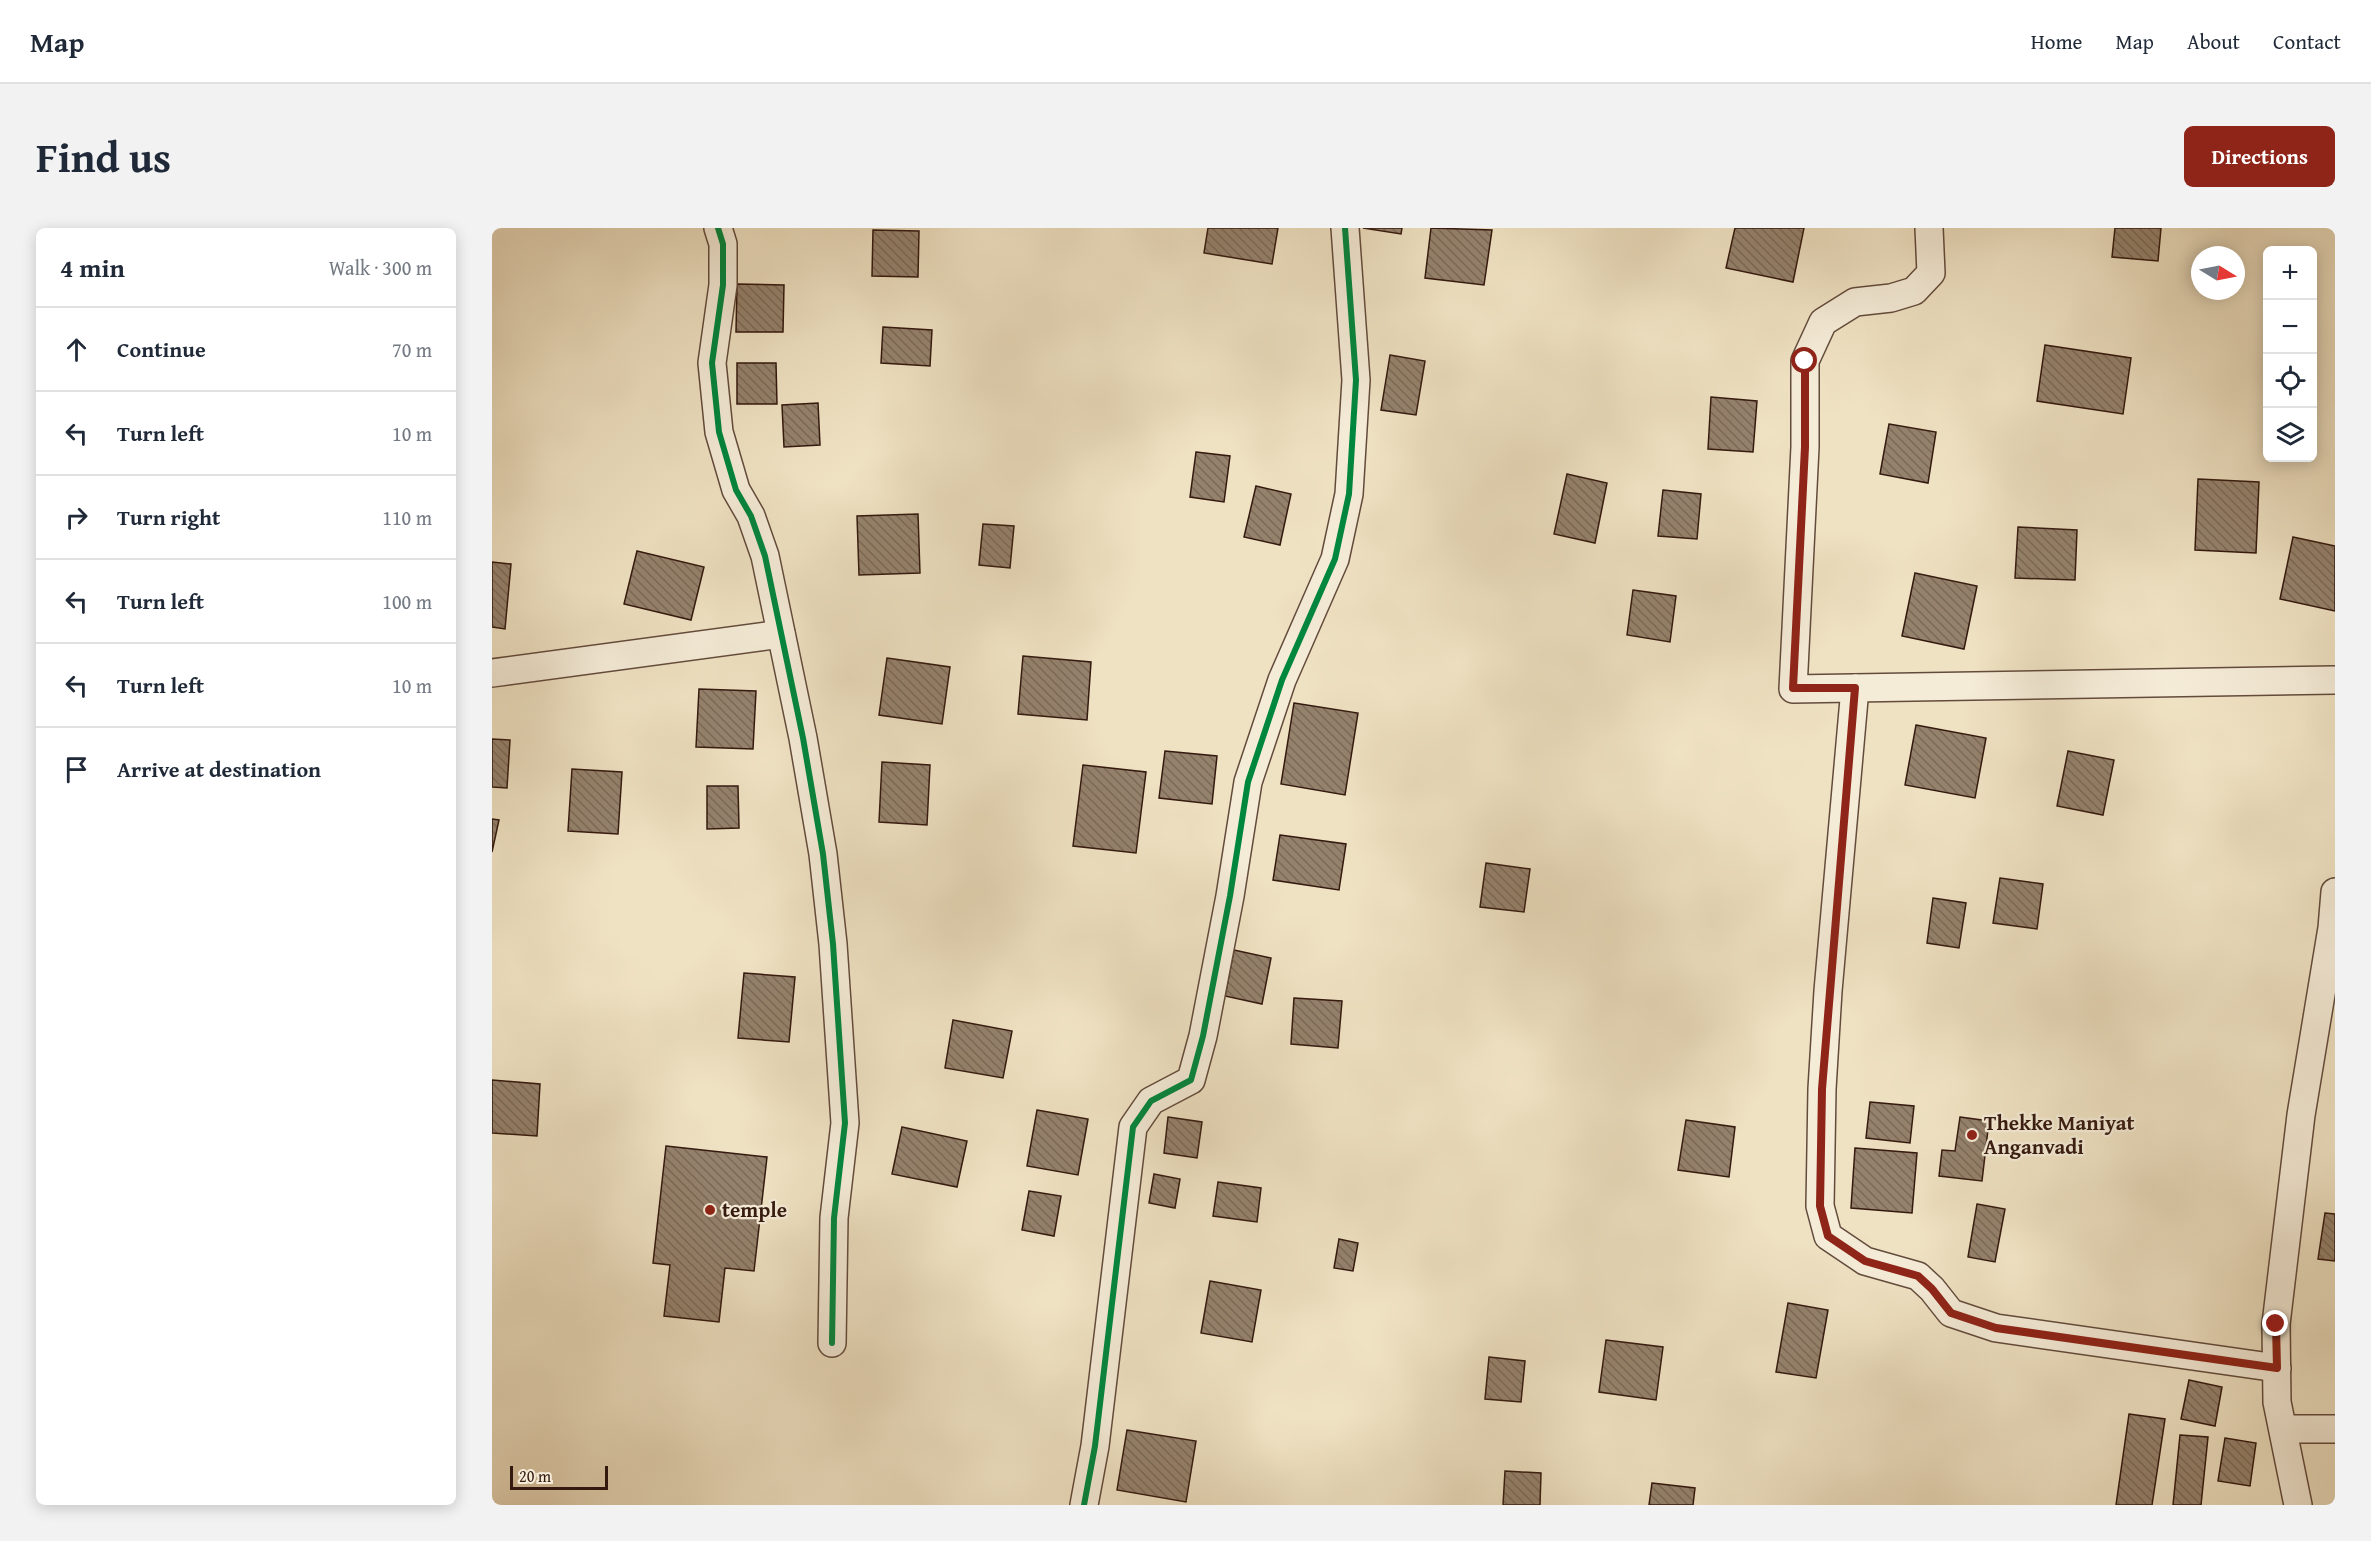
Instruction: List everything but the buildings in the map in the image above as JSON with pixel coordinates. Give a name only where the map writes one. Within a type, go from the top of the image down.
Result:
[{"type":"street","points":[[718,228],[723,244],[723,285],[712,363],[719,432],[736,490],[752,516],[765,556],[823,854],[833,944],[845,1123],[834,1218],[832,1343]]},
{"type":"street","points":[[1084,1505],[1095,1446],[1133,1127],[1151,1101],[1191,1080],[1203,1036],[1230,896],[1248,782],[1282,680],[1335,559],[1349,495],[1356,380],[1345,228]]},
{"type":"street","points":[[1929,228],[1931,273],[1926,279],[1914,291],[1891,298],[1855,302],[1823,322],[1805,361],[1805,447],[1793,688],[2335,680]]},
{"type":"street","points":[[492,673],[781,634]]},
{"type":"street","points":[[1855,688],[1822,1089],[1820,1206],[1828,1236],[1865,1261],[1918,1276],[1951,1313],[1996,1328],[2277,1368]]},
{"type":"street","points":[[2298,1505],[2277,1402],[2276,1324],[2301,1115],[2332,928],[2335,892]]},
{"type":"street","points":[[2283,1429],[2335,1429]]},
{"type":"cycle path","points":[[718,228],[723,244],[723,285],[712,363],[719,432],[736,490],[751,516],[765,556],[803,738],[823,854],[833,944],[845,1123],[834,1218],[832,1343]]},
{"type":"cycle path","points":[[1084,1505],[1095,1446],[1133,1127],[1151,1101],[1191,1080],[1203,1036],[1230,896],[1248,782],[1282,680],[1335,559],[1349,494],[1356,380],[1345,228]]},
{"type":"place","name":"Thekke Maniyat Anganvadi","points":[[1972,1135]]},
{"type":"place","name":"temple","points":[[710,1210]]},
{"type":"route","points":[[1805,361],[1805,447],[1793,688],[1855,688],[1828,991],[1822,1089],[1823,1159],[1820,1206],[1828,1236],[1865,1261],[1918,1276],[1951,1313],[1996,1328],[2277,1368],[2276,1324]]}]
